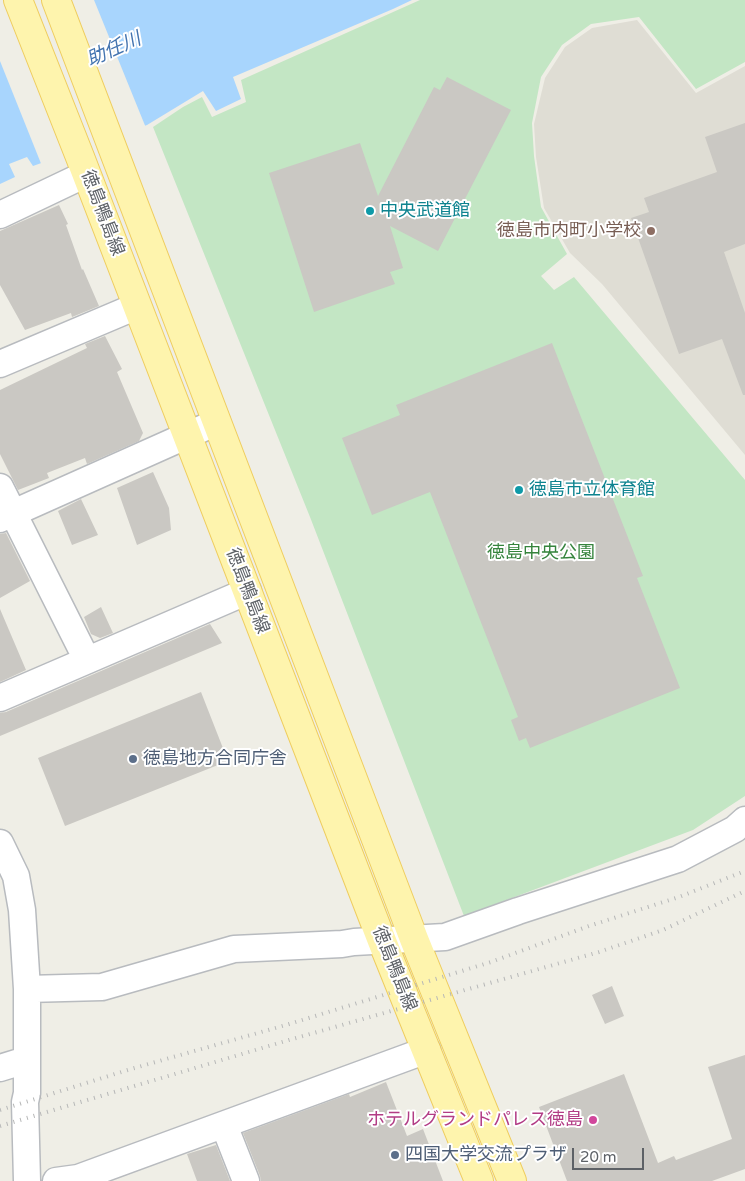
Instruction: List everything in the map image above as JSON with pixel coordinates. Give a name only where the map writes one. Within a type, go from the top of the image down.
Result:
[{"type":"main road","name":"徳島鴨島線","points":[[18,0],[138,306],[382,941],[480,1181]]},
{"type":"main road","name":"徳島鴨島線","points":[[56,0],[414,939],[512,1181]]},
{"type":"street","points":[[0,215],[83,165]]},
{"type":"street","points":[[0,364],[138,306]]},
{"type":"street","points":[[6,516],[217,422]]},
{"type":"street","points":[[0,487],[6,516],[87,660]]},
{"type":"street","points":[[0,698],[248,592]]},
{"type":"street","points":[[27,989],[102,987],[234,949],[444,937],[678,859],[735,829],[745,820]]},
{"type":"street","points":[[0,843],[16,876],[22,910],[27,989],[27,1093],[25,1102],[27,1181]]},
{"type":"street","points":[[56,1181],[78,1178],[427,1050]]},
{"type":"street","points":[[0,1068],[26,1060]]},
{"type":"street","points":[[224,1125],[246,1181]]},
{"type":"shaded area","name":"徳島市内町小学校","points":[[637,20],[696,93],[745,66],[745,455],[602,284],[570,253],[544,208],[536,157],[534,124],[545,78],[565,47],[592,28]]},
{"type":"green space","name":"徳島中央公園","points":[[420,0],[745,0],[745,62],[696,89],[639,17],[591,24],[562,45],[541,77],[532,123],[534,156],[541,207],[567,254],[541,276],[554,290],[574,277],[745,480],[745,796],[693,830],[464,916],[310,517],[153,127],[202,97],[212,117],[246,102],[241,80]]},
{"type":"water","name":"助任川","points":[[57,0],[412,0],[233,77],[241,99],[216,111],[203,91],[147,125],[33,166],[27,157],[9,164],[15,177],[0,184],[0,24]]},
{"type":"pier","points":[[50,0],[94,0],[146,128],[42,166],[0,61],[0,21]]},
{"type":"building","name":"中央武道館","points":[[447,77],[511,110],[438,251],[390,226],[403,268],[390,272],[395,284],[314,312],[269,173],[360,143],[378,196],[434,87],[440,90]]},
{"type":"building","points":[[745,123],[745,244],[724,252],[745,313],[745,395],[743,395],[722,339],[679,354],[631,218],[649,212],[644,198],[717,172],[705,137]]},
{"type":"building","points":[[59,205],[68,224],[66,225],[82,270],[99,306],[72,317],[71,313],[25,330],[0,285],[0,231]]},
{"type":"building","points":[[105,336],[122,369],[117,372],[143,433],[139,441],[87,464],[85,458],[47,473],[49,478],[18,490],[0,454],[0,390],[87,348],[85,344]]},
{"type":"building","name":"徳島市立体育館","points":[[552,343],[643,576],[637,578],[680,688],[530,748],[526,738],[519,741],[511,720],[518,717],[430,492],[372,515],[342,438],[400,415],[396,405]]},
{"type":"building","points":[[153,472],[169,508],[171,530],[137,545],[117,488]]},
{"type":"building","points":[[81,499],[98,535],[72,545],[58,511]]},
{"type":"building","points":[[6,533],[30,581],[0,598],[0,534]]},
{"type":"building","points":[[101,607],[113,633],[100,638],[91,634],[84,617]]},
{"type":"building","points":[[0,609],[26,670],[0,682]]},
{"type":"building","points":[[210,624],[222,643],[0,736],[0,713]]},
{"type":"building","name":"徳島地方合同庁舎","points":[[201,692],[228,761],[65,826],[38,758]]},
{"type":"building","points":[[612,986],[624,1016],[605,1024],[592,995]]},
{"type":"building","name":"ホテルグランドパレス徳島","points":[[745,1055],[745,1169],[712,1181],[567,1181],[539,1107],[624,1074],[658,1163],[674,1156],[676,1160],[732,1139],[708,1067]]},
{"type":"building","points":[[386,1082],[407,1136],[423,1129],[443,1181],[261,1181],[243,1133],[349,1094],[350,1097]]},
{"type":"building","points":[[216,1145],[230,1181],[197,1181],[187,1154]]},
{"type":"railway","points":[[0,1110],[491,962],[589,926],[679,897],[745,871]]},
{"type":"railway","points":[[0,1126],[289,1040],[599,952],[663,930],[745,891]]},
{"type":"place","name":"中央武道館","points":[[370,211]]},
{"type":"place","name":"徳島市内町小学校","points":[[651,231]]},
{"type":"place","name":"徳島市立体育館","points":[[519,490]]},
{"type":"place","name":"徳島地方合同庁舎","points":[[133,759]]},
{"type":"place","name":"ホテルグランドパレス徳島","points":[[593,1120]]},
{"type":"place","name":"四国大学交流プラザ","points":[[395,1155]]}]
